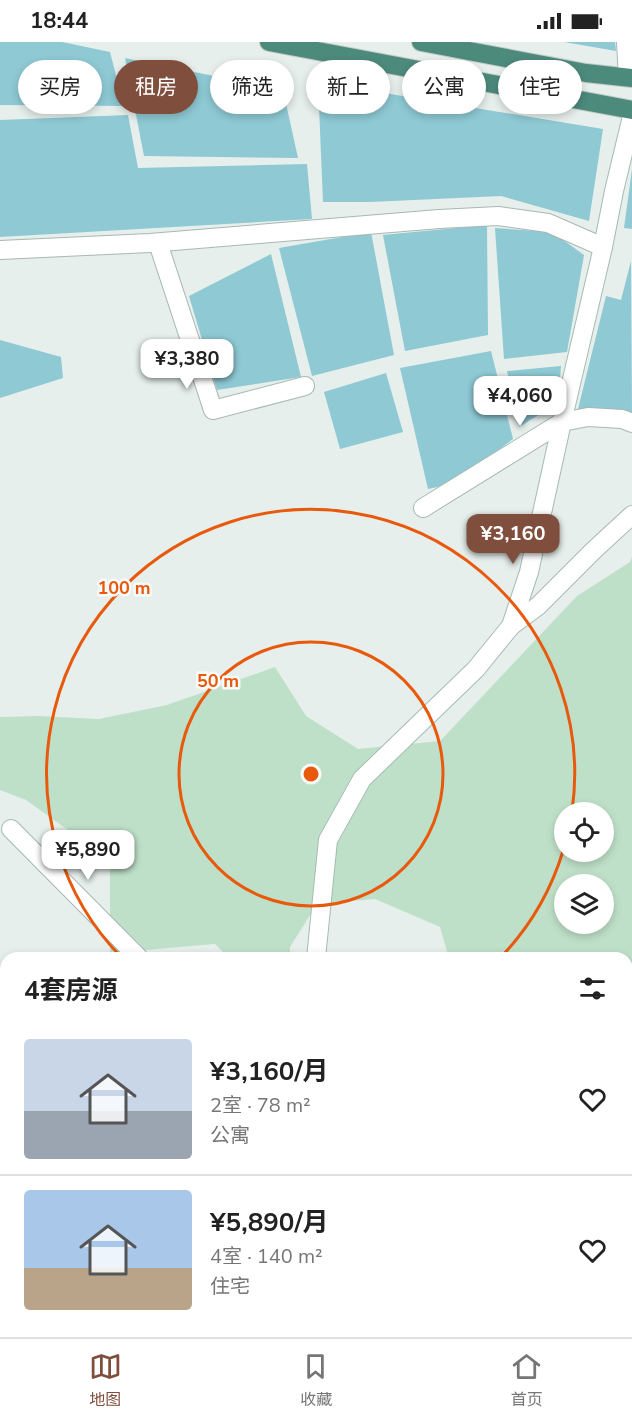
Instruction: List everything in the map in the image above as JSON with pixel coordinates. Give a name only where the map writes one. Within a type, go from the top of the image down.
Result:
[{"type":"highway","points":[[269,42],[498,85]]},
{"type":"highway","points":[[421,42],[586,73],[630,78]]},
{"type":"highway","points":[[582,95],[586,73]]},
{"type":"highway","points":[[582,101],[632,110]]},
{"type":"street","points":[[626,42],[630,78]]},
{"type":"street","points":[[511,627],[530,572],[632,116]]},
{"type":"street","points":[[0,250],[158,243],[498,216],[548,223],[603,247]]},
{"type":"street","points":[[158,243],[213,410],[305,386]]},
{"type":"street","points":[[423,508],[562,422],[588,417],[622,419],[632,423]]},
{"type":"street","points":[[316,952],[328,840],[362,779],[476,669],[511,627],[538,606],[632,515]]},
{"type":"street","points":[[11,829],[133,952]]},
{"type":"green space","points":[[632,557],[632,952],[447,952],[440,927],[375,899],[317,904],[290,947],[290,952],[223,952],[215,944],[110,952],[110,860],[26,800],[0,790],[0,717],[99,719],[167,705],[275,667],[306,716],[358,749],[440,741],[577,596],[630,562]]},
{"type":"water","points":[[0,42],[62,42],[110,52],[114,67],[114,106],[102,106],[102,60],[18,60],[18,105],[0,105]]},
{"type":"water","points":[[564,42],[615,42],[616,51]]},
{"type":"water","points":[[198,73],[210,75],[210,114],[288,114],[298,158],[144,156],[136,114],[198,114]]},
{"type":"water","points":[[390,94],[402,96],[402,114],[486,114],[486,110],[498,112],[498,114],[512,114],[603,129],[589,221],[501,196],[323,202],[319,114],[390,114]]},
{"type":"water","points":[[128,115],[138,168],[307,164],[312,219],[0,237],[0,120]]},
{"type":"water","points":[[632,169],[632,229],[624,228]]},
{"type":"water","points":[[487,225],[488,335],[405,351],[383,235]]},
{"type":"water","points":[[495,228],[552,232],[584,255],[567,352],[504,359]]},
{"type":"water","points":[[371,232],[394,355],[312,376],[279,248]]},
{"type":"water","points":[[271,254],[301,377],[217,390],[189,296]]},
{"type":"water","points":[[631,261],[632,415],[578,409],[606,296],[621,300]]},
{"type":"water","points":[[0,340],[61,357],[63,378],[0,398]]},
{"type":"water","points":[[491,351],[513,439],[456,483],[428,489],[400,368]]},
{"type":"water","points":[[561,366],[558,403],[519,427],[507,371]]},
{"type":"water","points":[[386,373],[403,432],[340,449],[324,392]]}]
